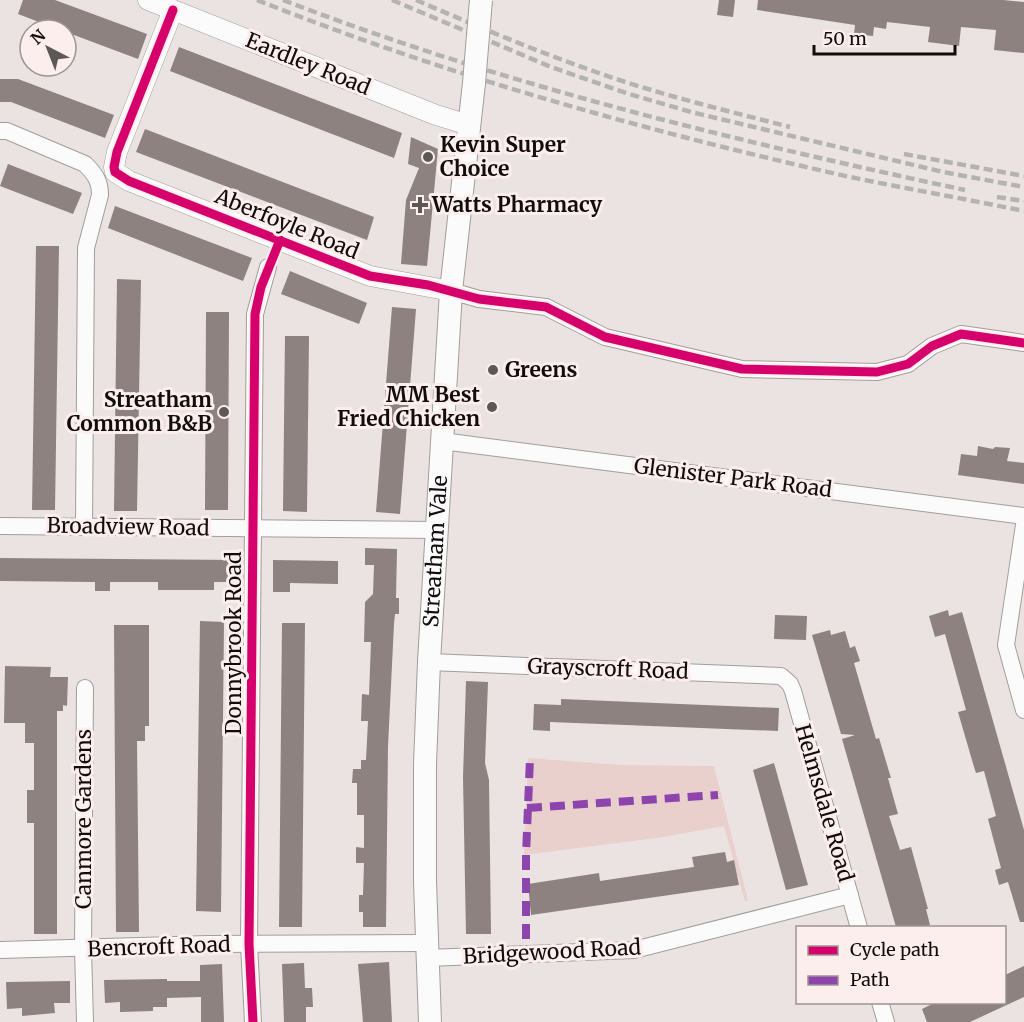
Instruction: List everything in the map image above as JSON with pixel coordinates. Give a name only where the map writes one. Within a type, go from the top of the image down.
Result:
[{"type":"main road","name":"Streatham Vale","points":[[430,1022],[426,950],[425,764],[429,662],[451,291],[481,0]]},
{"type":"street","name":"Eardley Road","points":[[148,0],[436,115],[469,125]]},
{"type":"street","points":[[84,526],[86,248],[100,195],[107,176],[114,167],[117,152],[172,10]]},
{"type":"street","name":"Aberfoyle Road","points":[[0,131],[7,131],[85,164],[107,176],[129,181],[369,276],[451,291]]},
{"type":"street","name":"Donnybrook Road","points":[[253,1022],[249,944],[255,314],[268,267]]},
{"type":"street","points":[[451,291],[479,299],[546,307],[605,337],[742,369],[877,372],[908,364],[932,346],[961,334],[1024,343]]},
{"type":"street","name":"Glenister Park Road","points":[[442,441],[1024,516]]},
{"type":"street","points":[[1024,525],[1006,645],[1024,710]]},
{"type":"street","name":"Broadview Road","points":[[0,526],[437,530]]},
{"type":"street","name":"Grayscroft Road","points":[[429,662],[775,675],[786,679]]},
{"type":"street","name":"Helmsdale Road","points":[[786,679],[793,691],[859,926]]},
{"type":"street","name":"Canmore Gardens","points":[[85,688],[83,949],[85,1022]]},
{"type":"street","name":"Bridgewood Road","points":[[426,950],[634,950],[850,895]]},
{"type":"street","name":"Bencroft Road","points":[[0,950],[249,944],[426,950]]},
{"type":"street","points":[[881,1004],[886,1022]]},
{"type":"shaded area","points":[[528,758],[622,765],[714,766],[748,901],[745,901],[724,826],[664,837],[524,855]]},
{"type":"building","points":[[23,0],[55,0],[147,34],[138,59],[78,36],[78,18],[28,18],[18,14]]},
{"type":"building","points":[[719,0],[735,0],[733,17],[717,15]]},
{"type":"building","points":[[758,0],[1003,0],[1024,2],[1024,53],[994,50],[996,30],[961,27],[959,46],[928,42],[930,27],[887,22],[886,29],[874,27],[873,36],[854,34],[855,25],[757,10]]},
{"type":"building","points":[[179,47],[402,133],[394,158],[170,71]]},
{"type":"building","points":[[0,79],[18,79],[114,115],[105,138],[11,102],[0,102]]},
{"type":"building","points":[[145,129],[374,217],[367,240],[136,152]]},
{"type":"building","points":[[411,137],[438,149],[427,266],[401,264],[406,200],[419,168],[408,164]]},
{"type":"building","points":[[8,164],[82,193],[73,214],[0,186]]},
{"type":"building","points":[[115,206],[252,258],[243,281],[108,228]]},
{"type":"building","points":[[36,246],[59,246],[55,510],[32,510]]},
{"type":"building","points":[[290,271],[367,303],[359,324],[281,294]]},
{"type":"building","points":[[117,279],[141,280],[137,511],[114,511]]},
{"type":"building","points":[[392,307],[416,309],[400,514],[376,512]]},
{"type":"building","points":[[206,312],[229,312],[228,510],[205,510]]},
{"type":"building","points":[[285,336],[309,336],[307,512],[283,511]]},
{"type":"building","points":[[978,446],[993,449],[995,447],[1010,448],[1007,461],[1024,463],[1024,484],[958,475],[961,454],[977,456]]},
{"type":"building","points":[[365,548],[397,549],[396,598],[399,598],[399,614],[395,614],[394,624],[388,746],[386,927],[363,927],[363,912],[359,912],[359,895],[363,895],[364,863],[356,863],[356,847],[364,848],[364,815],[357,815],[357,783],[352,783],[353,769],[361,769],[361,760],[366,760],[368,721],[361,721],[362,694],[369,695],[371,642],[364,642],[365,602],[373,594],[374,565],[365,565]]},
{"type":"building","points":[[0,558],[237,560],[237,582],[214,582],[214,590],[158,590],[158,582],[110,582],[110,591],[95,591],[95,582],[0,581]]},
{"type":"building","points":[[273,560],[338,561],[338,584],[290,583],[290,592],[273,592]]},
{"type":"building","points":[[948,610],[949,616],[962,612],[1024,830],[1024,922],[1020,922],[1008,882],[999,885],[995,870],[1001,868],[988,819],[996,816],[984,771],[976,773],[958,712],[966,710],[945,634],[935,637],[929,616]]},
{"type":"building","points":[[775,615],[807,616],[806,640],[774,639]]},
{"type":"building","points":[[200,621],[224,622],[221,912],[196,911]]},
{"type":"building","points":[[282,623],[305,623],[302,927],[279,927]]},
{"type":"building","points":[[114,625],[149,625],[149,726],[145,726],[145,741],[137,741],[139,932],[116,932]]},
{"type":"building","points":[[830,630],[831,635],[845,631],[850,648],[855,646],[860,661],[854,663],[876,739],[879,738],[891,778],[888,778],[898,814],[889,816],[900,850],[911,847],[928,909],[926,909],[930,925],[896,926],[842,739],[855,735],[841,734],[812,635]]},
{"type":"building","points":[[5,666],[51,667],[50,677],[68,677],[67,706],[63,705],[63,711],[57,711],[57,934],[34,934],[34,823],[27,823],[27,790],[34,790],[34,743],[25,743],[25,723],[4,723]]},
{"type":"building","points":[[466,681],[488,682],[485,763],[489,780],[491,934],[466,934],[463,778]]},
{"type":"building","points":[[561,699],[779,708],[778,731],[550,722],[550,731],[533,730],[534,704],[561,705]]},
{"type":"building","points":[[774,763],[808,885],[786,890],[753,770]]},
{"type":"building","points":[[725,852],[727,862],[734,860],[739,885],[531,915],[528,884],[599,873],[600,881],[694,867],[692,857]]},
{"type":"building","points":[[389,962],[392,1022],[363,1022],[358,964]]},
{"type":"building","points":[[304,963],[305,988],[312,988],[313,1007],[306,1007],[306,1022],[284,1022],[282,964]]},
{"type":"building","points":[[222,964],[224,1022],[201,1022],[201,997],[167,998],[167,1007],[153,1007],[153,1011],[120,1012],[120,1002],[105,1003],[104,980],[200,981],[200,965]]},
{"type":"building","points":[[1024,966],[1024,997],[970,1022],[927,1022],[922,1009],[932,1004],[1006,1004],[1006,975]]},
{"type":"building","points":[[70,981],[70,1003],[54,1003],[55,1013],[22,1016],[22,1008],[7,1009],[6,982]]},
{"type":"railway","points":[[257,0],[329,28],[476,78],[624,121],[850,177],[1024,211]]},
{"type":"railway","points":[[283,0],[366,31],[535,85],[706,131],[965,190]]},
{"type":"railway","points":[[392,0],[551,67],[629,94],[691,112],[943,172],[1024,187]]},
{"type":"railway","points":[[416,0],[526,46],[617,79],[790,127]]},
{"type":"railway","points":[[904,154],[1024,176]]},
{"type":"railway","points":[[997,197],[1024,201]]},
{"type":"marked path","points":[[526,939],[526,855],[530,758]]},
{"type":"marked path","points":[[527,808],[718,795]]},
{"type":"cycle path","points":[[173,10],[117,152],[115,172],[129,181],[370,276],[428,285],[479,299],[546,307],[605,337],[742,369],[877,372],[908,364],[932,346],[961,334],[1024,343]]},
{"type":"cycle path","points":[[253,1022],[249,944],[255,314],[261,287],[280,240]]},
{"type":"place","name":"Kevin Super Choice","points":[[428,157]]},
{"type":"place","name":"Watts Pharmacy","points":[[420,205]]},
{"type":"place","name":"Greens","points":[[493,370]]},
{"type":"place","name":"MM Best Fried Chicken","points":[[492,407]]},
{"type":"place","name":"Streatham Common B&B","points":[[224,412]]}]
